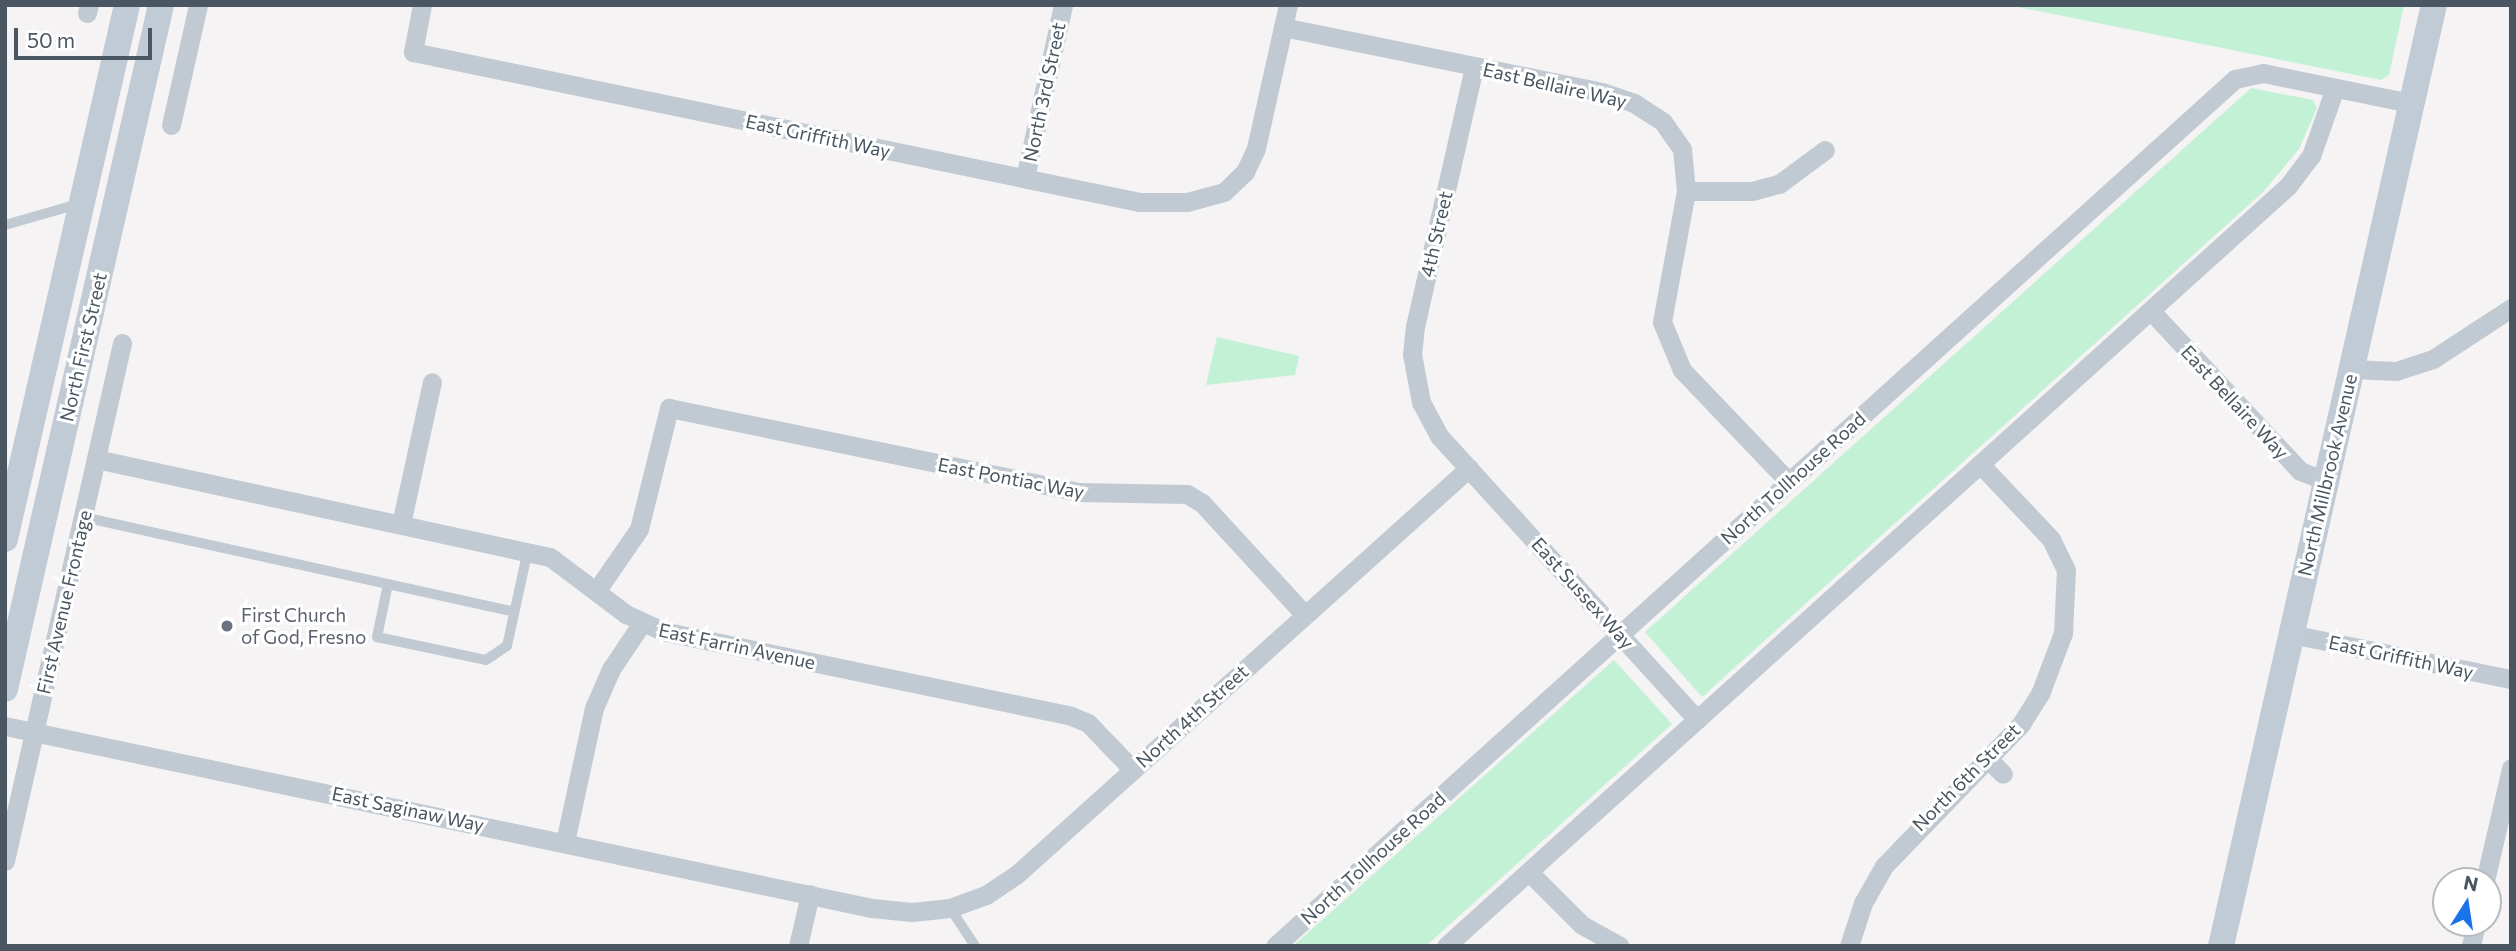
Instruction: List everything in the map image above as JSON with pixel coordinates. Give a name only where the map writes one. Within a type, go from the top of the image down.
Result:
[{"type":"main road","name":"North First Street","points":[[5,539],[127,5]]},
{"type":"main road","name":"North First Street","points":[[5,689],[161,5]]},
{"type":"main road","name":"North Millbrook Avenue","points":[[2221,946],[2434,5]]},
{"type":"street","points":[[171,125],[198,5]]},
{"type":"street","name":"East Griffith Way","points":[[422,5],[413,52],[1139,202],[1187,202],[1224,192],[1245,172],[1255,148],[1283,27]]},
{"type":"street","name":"North 3rd Street","points":[[1025,178],[1063,5]]},
{"type":"street","points":[[1283,27],[1288,5]]},
{"type":"street","name":"East Bellaire Way","points":[[1283,27],[1474,66],[1634,103],[1663,122],[1682,149],[1686,191],[1662,322],[1682,370],[1788,481]]},
{"type":"street","name":"4th Street","points":[[1469,468],[1440,437],[1421,402],[1412,354],[1415,326],[1474,66]]},
{"type":"street","name":"North Tollhouse Road","points":[[1275,946],[2235,79],[2263,73],[2411,103]]},
{"type":"street","points":[[1446,946],[2288,186],[2311,156],[2335,88]]},
{"type":"street","points":[[1686,191],[1752,191],[1779,184],[1825,150]]},
{"type":"street","points":[[2351,369],[2396,371],[2433,359],[2511,308]]},
{"type":"street","name":"East Bellaire Way","points":[[2151,311],[2300,471],[2326,481]]},
{"type":"street","name":"First Avenue Frontage","points":[[5,861],[122,343]]},
{"type":"street","points":[[401,523],[432,382]]},
{"type":"street","name":"East Pontiac Way","points":[[597,590],[639,529],[669,408],[1078,492],[1187,494],[1202,503],[1305,615]]},
{"type":"street","name":"East Farrin Avenue","points":[[96,458],[528,550],[569,566],[642,623],[1071,716],[1088,723],[1133,769]]},
{"type":"street","name":"North 6th Street","points":[[1849,946],[1863,902],[1884,866],[1909,834],[1988,759],[2040,694],[2068,603],[2066,570],[2051,539],[1980,464]]},
{"type":"street","name":"North 4th Street","points":[[810,894],[912,912],[950,908],[986,895],[1016,875],[1469,468]]},
{"type":"street","name":"East Sussex Way","points":[[1469,468],[1697,719]]},
{"type":"street","points":[[565,842],[594,708],[611,669],[642,623]]},
{"type":"street","name":"East Griffith Way","points":[[2291,634],[2511,680]]},
{"type":"street","name":"East Saginaw Way","points":[[5,726],[810,894]]},
{"type":"street","points":[[1988,759],[2003,774]]},
{"type":"street","points":[[2490,867],[2508,793],[2511,768]]},
{"type":"street","points":[[1529,872],[1582,925],[1620,946]]},
{"type":"street","points":[[799,946],[810,894]]},
{"type":"lane","points":[[5,225],[82,202]]},
{"type":"lane","points":[[83,517],[514,611]]},
{"type":"lane","points":[[388,584],[377,637],[486,660],[507,646],[528,550]]},
{"type":"lane","points":[[950,908],[975,946]]},
{"type":"green space","points":[[2008,5],[2404,5],[2389,75],[2381,80]]},
{"type":"green space","points":[[2251,88],[2313,100],[2317,108],[2299,149],[2263,192],[1702,697],[1645,632]]},
{"type":"green space","points":[[1217,337],[1299,356],[1295,375],[1206,385]]},
{"type":"green space","points":[[1614,660],[1672,724],[1426,946],[1293,946]]},
{"type":"place","name":"First Church of God, Fresno","points":[[227,626]]}]
